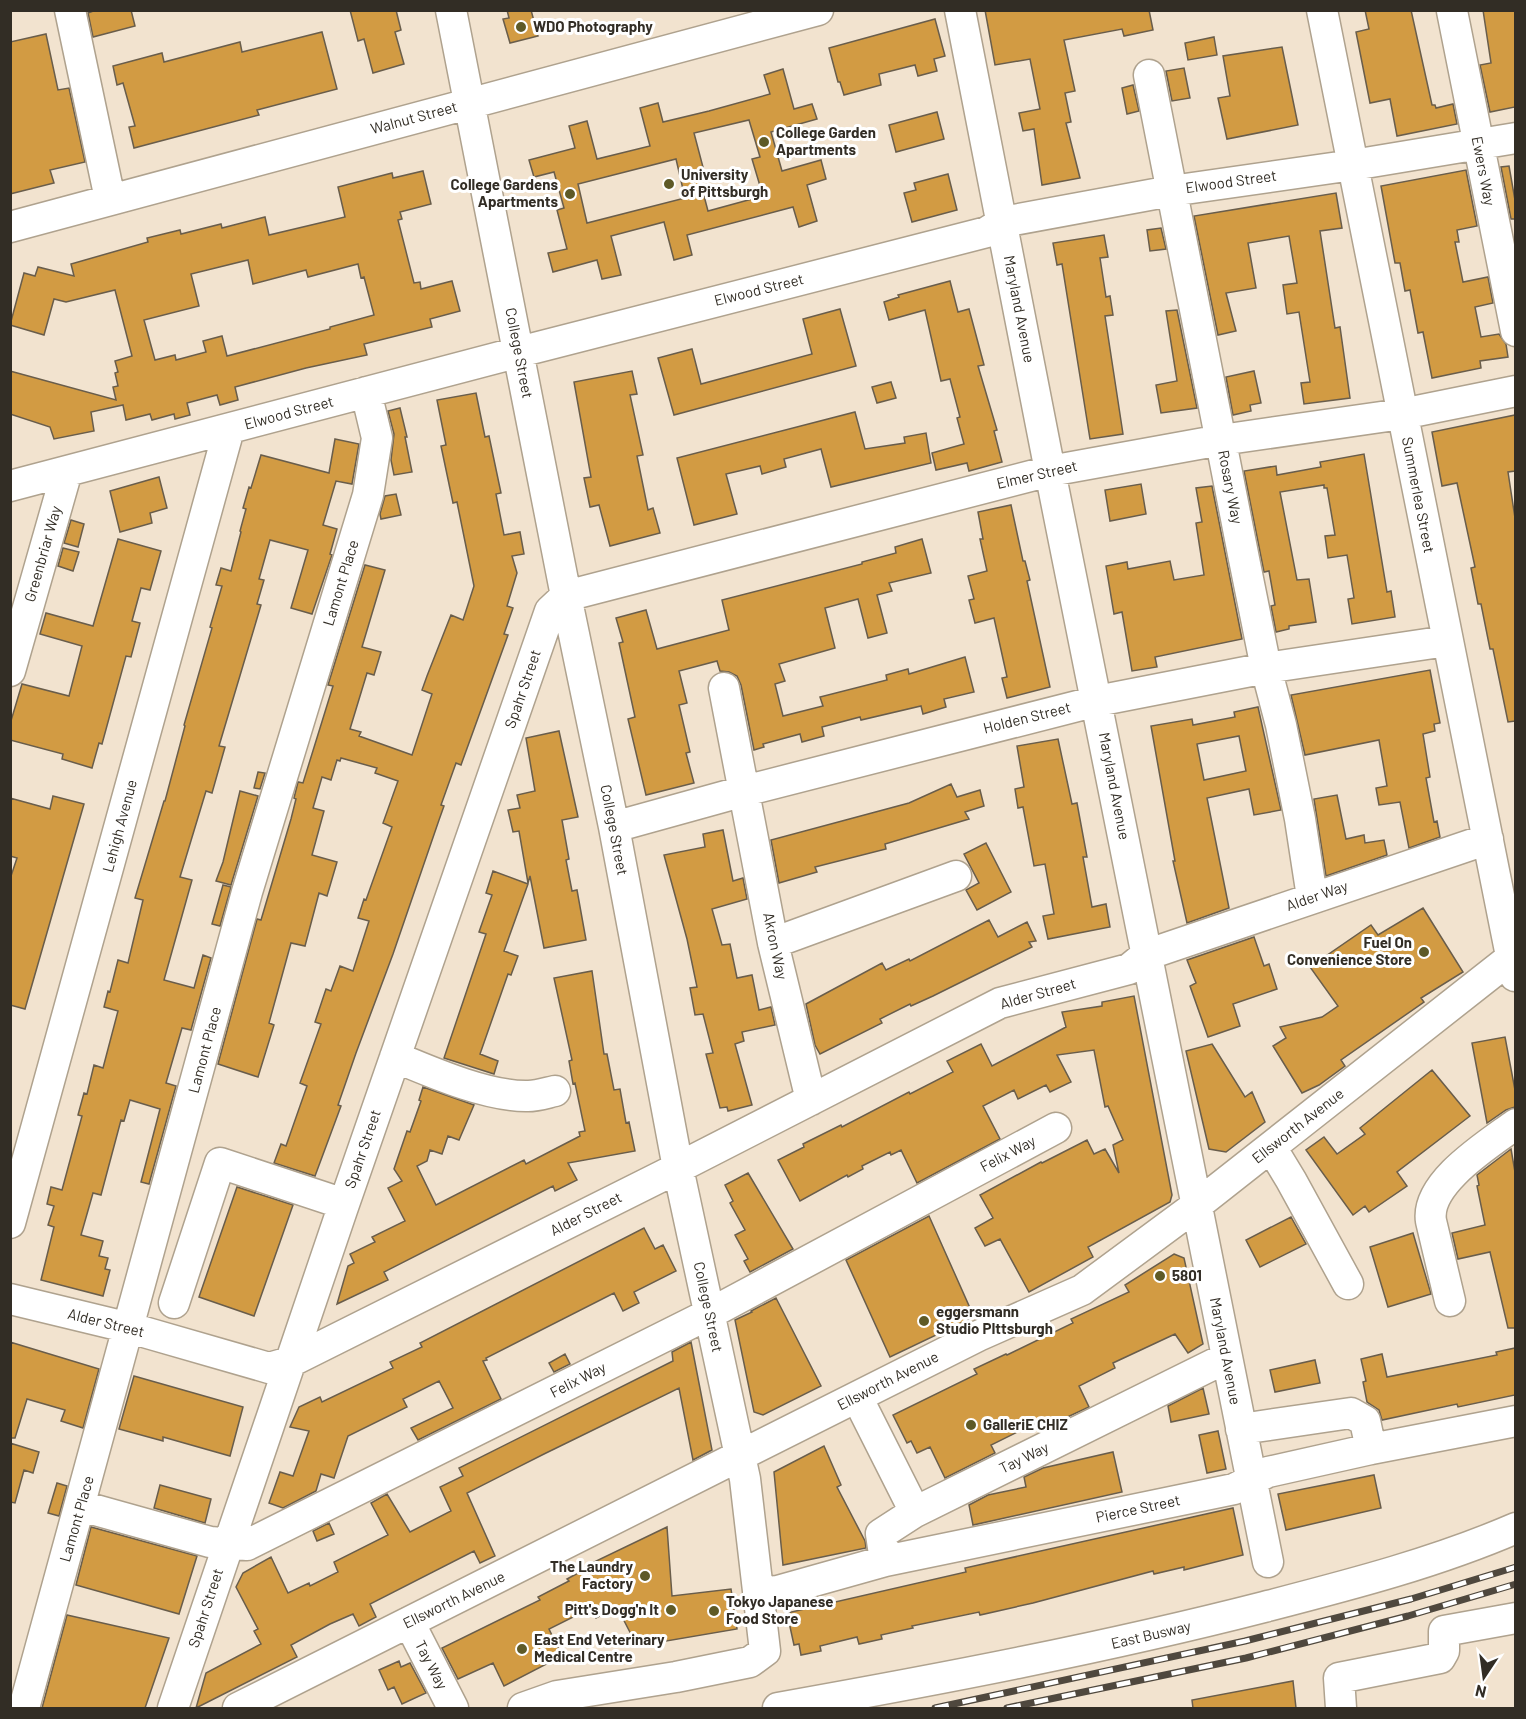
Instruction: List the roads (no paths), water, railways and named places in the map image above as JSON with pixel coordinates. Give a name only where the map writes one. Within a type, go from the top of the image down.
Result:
[{"type":"street","points":[[70,10],[110,200]]},
{"type":"street","name":"College Street","points":[[452,10],[566,596],[614,827],[678,1168],[745,1479],[765,1651],[750,1662],[676,1677],[558,1696],[523,1708]]},
{"type":"street","name":"Walnut Street","points":[[10,227],[818,10]]},
{"type":"street","name":"Maryland Avenue","points":[[960,10],[1250,1481],[1268,1562]]},
{"type":"street","name":"Summerlea Street","points":[[1322,10],[1447,641],[1514,964]]},
{"type":"street","name":"Ewers Way","points":[[1452,11],[1515,331]]},
{"type":"street","name":"Rosary Way","points":[[1149,75],[1266,668],[1281,725],[1300,819],[1312,897]]},
{"type":"street","name":"Elwood Street","points":[[10,486],[987,232],[1003,222],[1171,191],[1353,165],[1515,138]]},
{"type":"street","name":"Elmer Street","points":[[566,596],[1050,471],[1221,440],[1402,414],[1515,391]]},
{"type":"street","name":"Lamont Place","points":[[24,1708],[130,1328],[247,892],[368,495],[377,438],[366,392]]},
{"type":"street","name":"Lehigh Avenue","points":[[10,1223],[229,429]]},
{"type":"street","name":"Greenbriar Way","points":[[10,671],[67,471]]},
{"type":"street","name":"Spahr Street","points":[[173,1708],[227,1544],[550,611],[566,596]]},
{"type":"street","name":"Holden Street","points":[[614,827],[744,791],[1097,701],[1266,668],[1447,641]]},
{"type":"street","name":"Akron Way","points":[[724,688],[773,943],[810,1100]]},
{"type":"street","name":"Alder Way","points":[[1146,955],[1488,839]]},
{"type":"street","points":[[773,943],[956,876]]},
{"type":"street","name":"Alder Street","points":[[10,1299],[130,1328],[269,1368],[290,1362],[678,1168],[1000,1003],[1129,969],[1146,955]]},
{"type":"street","name":"Ellsworth Avenue","points":[[238,1708],[978,1336],[1082,1290],[1514,964]]},
{"type":"street","points":[[395,1057],[427,1070],[502,1094],[529,1096],[555,1091]]},
{"type":"street","points":[[1450,1301],[1431,1221],[1433,1201],[1464,1162],[1515,1124]]},
{"type":"street","name":"Felix Way","points":[[81,1506],[210,1542],[247,1545],[709,1314],[1056,1128]]},
{"type":"street","points":[[1270,1147],[1291,1180],[1348,1284]]},
{"type":"street","points":[[178,1150],[344,1204]]},
{"type":"street","points":[[174,1303],[220,1163]]},
{"type":"street","name":"Tay Way","points":[[885,1561],[881,1534],[915,1512],[1226,1358]]},
{"type":"street","points":[[856,1397],[915,1512]]},
{"type":"street","points":[[1241,1429],[1351,1413],[1365,1421],[1371,1449]]},
{"type":"street","name":"Pierce Street","points":[[758,1593],[778,1591],[885,1561],[1234,1489],[1268,1472],[1515,1421]]},
{"type":"street","name":"East Busway","points":[[778,1708],[1049,1658],[1198,1624],[1347,1586],[1473,1546],[1515,1528]]},
{"type":"street","points":[[1341,1708],[1339,1678],[1440,1658],[1444,1651],[1444,1631],[1515,1618]]},
{"type":"street","name":"Tay Way","points":[[409,1622],[453,1708]]},
{"type":"railway","points":[[935,1708],[1245,1641],[1411,1599],[1516,1567]]},
{"type":"railway","points":[[1007,1708],[1246,1658],[1408,1616],[1516,1584]]},
{"type":"place","name":"WDO Photography","points":[[521,27]]},
{"type":"place","name":"College Garden Apartments","points":[[764,142]]},
{"type":"place","name":"University of Pittsburgh","points":[[669,184]]},
{"type":"place","name":"College Gardens Apartments","points":[[570,194]]},
{"type":"place","name":"Fuel On Convenience Store","points":[[1424,952]]},
{"type":"place","name":"5801","points":[[1160,1276]]},
{"type":"place","name":"eggersmann Studio PIttsburgh","points":[[924,1321]]},
{"type":"place","name":"GalleriE CHIZ","points":[[971,1425]]},
{"type":"place","name":"The Laundry Factory","points":[[645,1576]]},
{"type":"place","name":"Pitt's Dogg'n It","points":[[671,1610]]},
{"type":"place","name":"Tokyo Japanese Food Store","points":[[714,1611]]},
{"type":"place","name":"East End Veterinary Medical Centre","points":[[522,1649]]}]
